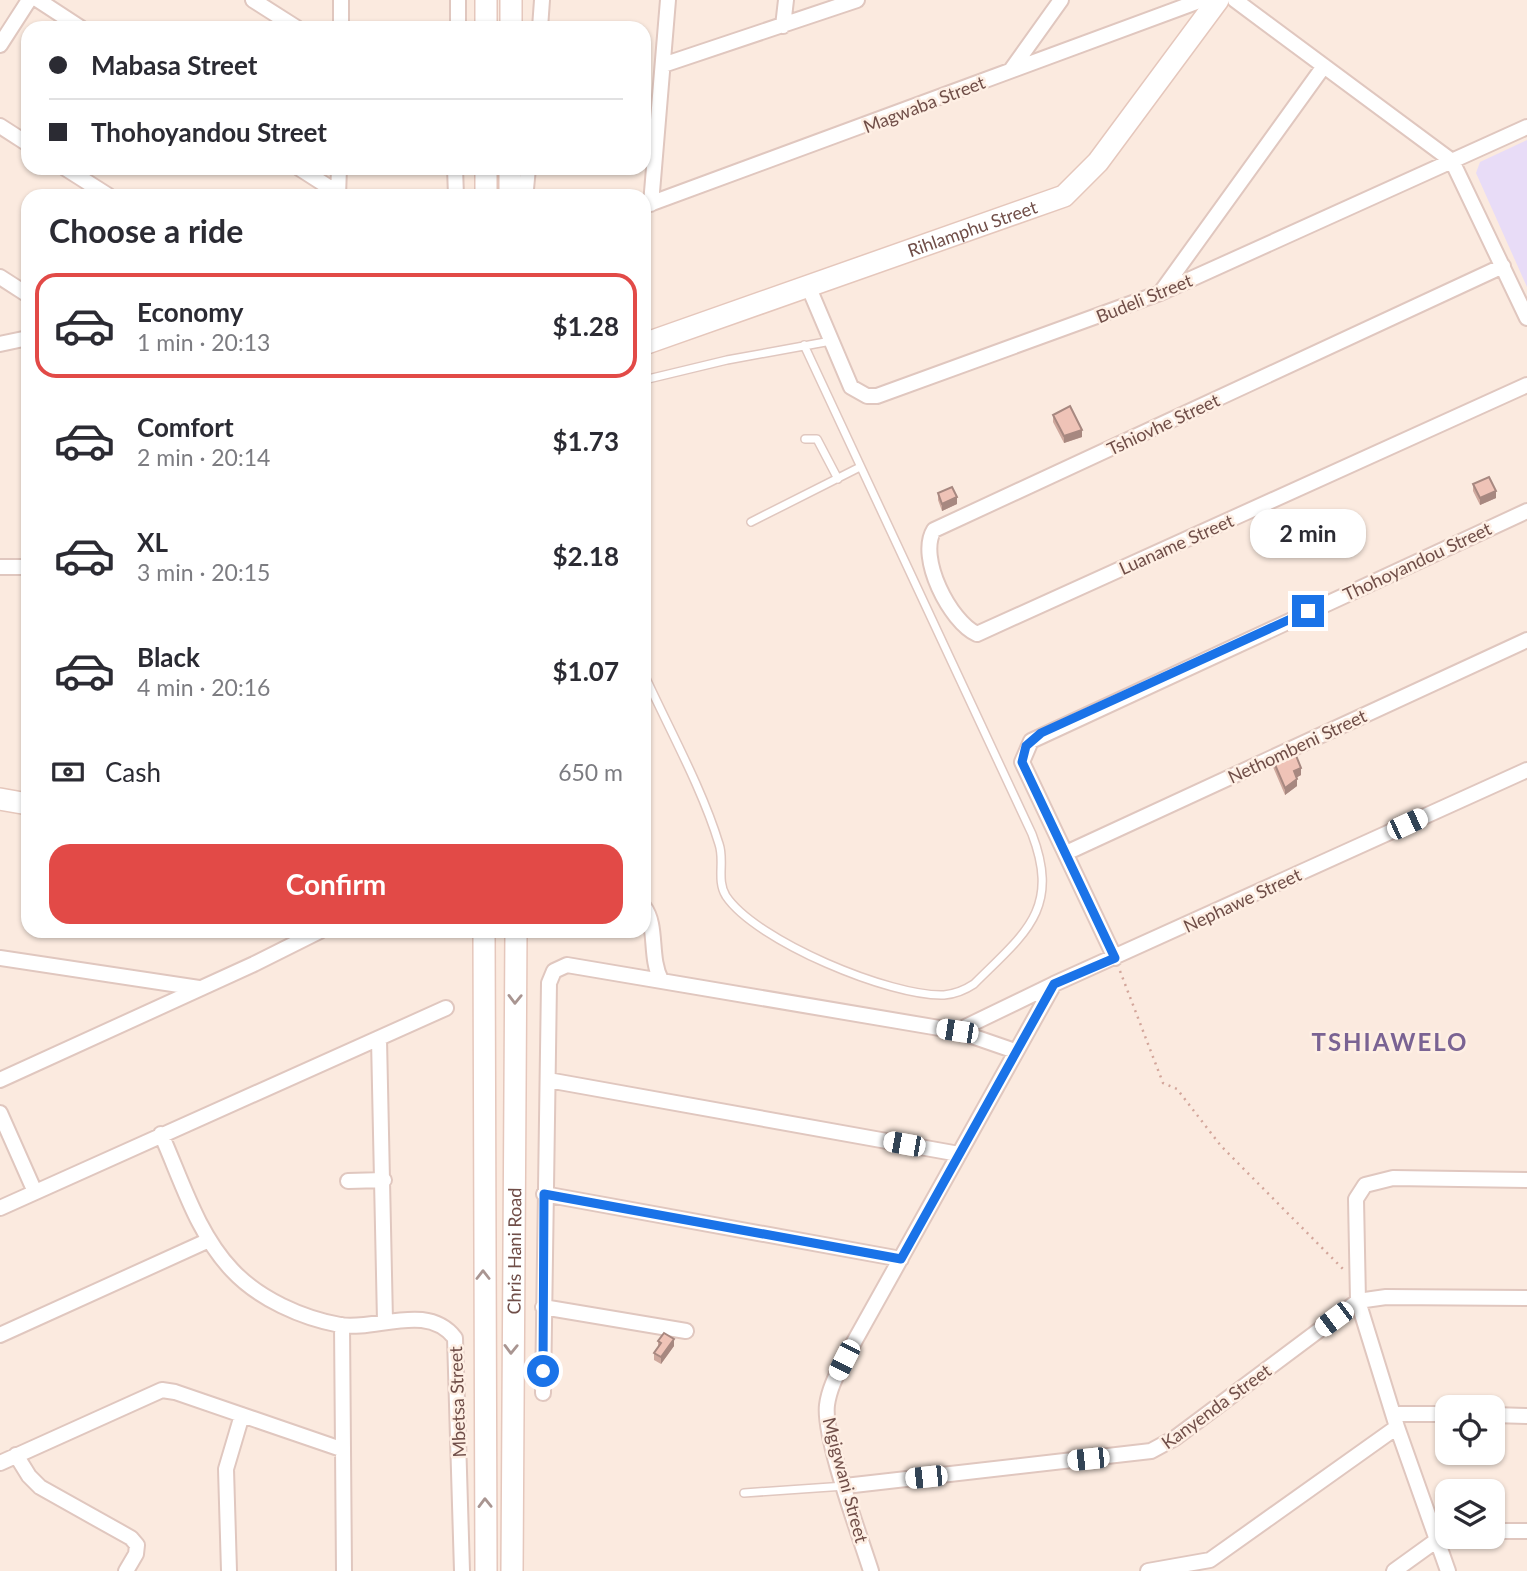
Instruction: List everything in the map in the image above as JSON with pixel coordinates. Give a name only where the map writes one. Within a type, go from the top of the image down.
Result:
[{"type":"main road","points":[[486,0],[486,21]]},
{"type":"main road","points":[[511,0],[511,21]]},
{"type":"main road","name":"Rihlamphu Street","points":[[651,342],[1064,196],[1098,162],[1218,0]]},
{"type":"main road","points":[[0,799],[21,803]]},
{"type":"main road","name":"Chris Hani Road","points":[[484,938],[486,1571]]},
{"type":"main road","name":"Chris Hani Road","points":[[512,1571],[516,938]]},
{"type":"street","points":[[0,45],[29,0]]},
{"type":"street","points":[[38,0],[70,21]]},
{"type":"street","points":[[253,0],[286,21]]},
{"type":"street","points":[[341,0],[341,21]]},
{"type":"street","points":[[458,0],[458,21]]},
{"type":"street","points":[[540,21],[542,0]]},
{"type":"street","points":[[650,189],[668,0]]},
{"type":"street","points":[[783,26],[786,0]]},
{"type":"street","points":[[663,65],[857,0]]},
{"type":"street","points":[[1011,70],[1060,0]]},
{"type":"street","name":"Magwaba Street","points":[[651,204],[1202,0]]},
{"type":"street","points":[[1235,0],[1452,161],[1527,318]]},
{"type":"street","points":[[1160,293],[1324,66]]},
{"type":"street","points":[[0,127],[21,140]]},
{"type":"street","name":"Budeli Street","points":[[809,288],[851,387],[867,396],[877,396],[1160,293],[1527,127]]},
{"type":"street","points":[[76,175],[97,189]]},
{"type":"street","points":[[309,175],[329,189]]},
{"type":"street","name":"Tshiovhe Street","points":[[977,634],[954,615],[929,560],[928,542],[934,530],[1503,266]]},
{"type":"street","points":[[0,277],[21,290]]},
{"type":"street","points":[[0,344],[21,340]]},
{"type":"street","name":"Luaname Street","points":[[977,634],[1527,385]]},
{"type":"street","name":"Thohoyandou Street","points":[[1115,958],[1022,762],[1031,741],[1041,733],[1527,511]]},
{"type":"street","points":[[0,567],[21,567]]},
{"type":"street","name":"Nethombeni Street","points":[[1066,853],[1527,640]]},
{"type":"street","name":"Nephawe Street","points":[[957,1031],[1054,984],[1527,770]]},
{"type":"street","points":[[651,933],[653,960],[661,980]]},
{"type":"street","points":[[0,1080],[305,938]]},
{"type":"street","points":[[0,958],[201,988]]},
{"type":"street","points":[[543,1393],[549,983],[554,971],[567,965],[957,1031],[1015,1051]]},
{"type":"street","name":"Mgigwani Street","points":[[871,1571],[827,1419],[829,1397],[844,1360],[1054,984]]},
{"type":"street","points":[[0,1208],[446,1008]]},
{"type":"street","points":[[379,1039],[385,1321]]},
{"type":"street","points":[[548,1080],[959,1154]]},
{"type":"street","points":[[0,1113],[35,1192]]},
{"type":"street","name":"Mbetsa Street","points":[[161,1135],[207,1241],[233,1272],[254,1290],[291,1309],[342,1325],[385,1321],[435,1321],[455,1338],[462,1571]]},
{"type":"street","points":[[1435,1520],[1395,1420],[1358,1301],[1356,1199],[1365,1185],[1394,1178],[1527,1180]]},
{"type":"street","points":[[348,1181],[384,1180]]},
{"type":"street","points":[[544,1194],[901,1259]]},
{"type":"street","points":[[0,1335],[207,1241]]},
{"type":"street","points":[[1358,1301],[1386,1297],[1527,1298]]},
{"type":"street","name":"Kanyenda Street","points":[[845,1486],[1151,1451],[1175,1438],[1358,1301]]},
{"type":"street","points":[[544,1307],[686,1331]]},
{"type":"street","points":[[342,1325],[344,1571]]},
{"type":"street","points":[[0,1463],[162,1391],[175,1392],[341,1449]]},
{"type":"street","points":[[229,1571],[226,1469],[243,1415]]},
{"type":"street","points":[[1149,1571],[1210,1560],[1395,1420],[1435,1415]]},
{"type":"street","points":[[1505,1415],[1527,1416]]},
{"type":"street","points":[[16,1455],[29,1476],[40,1487],[131,1538],[137,1545],[136,1554],[126,1571]]},
{"type":"street","points":[[1505,1531],[1527,1531]]},
{"type":"street","points":[[1394,1571],[1435,1543]]},
{"type":"street","points":[[1444,1549],[1448,1571]]},
{"type":"lane","points":[[651,378],[831,341]]},
{"type":"lane","points":[[651,690],[720,846],[721,882],[725,894],[735,906],[796,947],[850,974],[876,982],[944,995],[962,991],[974,984],[1021,935],[1041,903],[1044,888],[1041,859],[804,345]]},
{"type":"lane","points":[[805,439],[816,438],[838,479]]},
{"type":"lane","points":[[751,522],[860,467]]},
{"type":"lane","points":[[744,1493],[845,1486]]},
{"type":"path","points":[[1115,958],[1163,1083],[1177,1089],[1221,1146],[1358,1284]]},
{"type":"shaded area","points":[[1527,140],[1527,287],[1476,173],[1480,162]]},
{"type":"building","points":[[1070,406],[1082,430],[1064,436],[1053,415]]},
{"type":"building","points":[[1489,477],[1496,491],[1480,498],[1473,484]]},
{"type":"building","points":[[952,487],[957,497],[942,504],[938,493]]},
{"type":"building","points":[[1293,748],[1301,768],[1294,771],[1297,779],[1285,788],[1273,760]]},
{"type":"building","points":[[664,1333],[674,1339],[661,1357],[654,1353]]},
{"type":"district","name":"TSHIAWELO","points":[[1390,1041]]},
{"type":"route","points":[[543,1371],[544,1194],[901,1259],[1054,984],[1115,958],[1022,762],[1026,746],[1041,733],[1308,611]]}]
